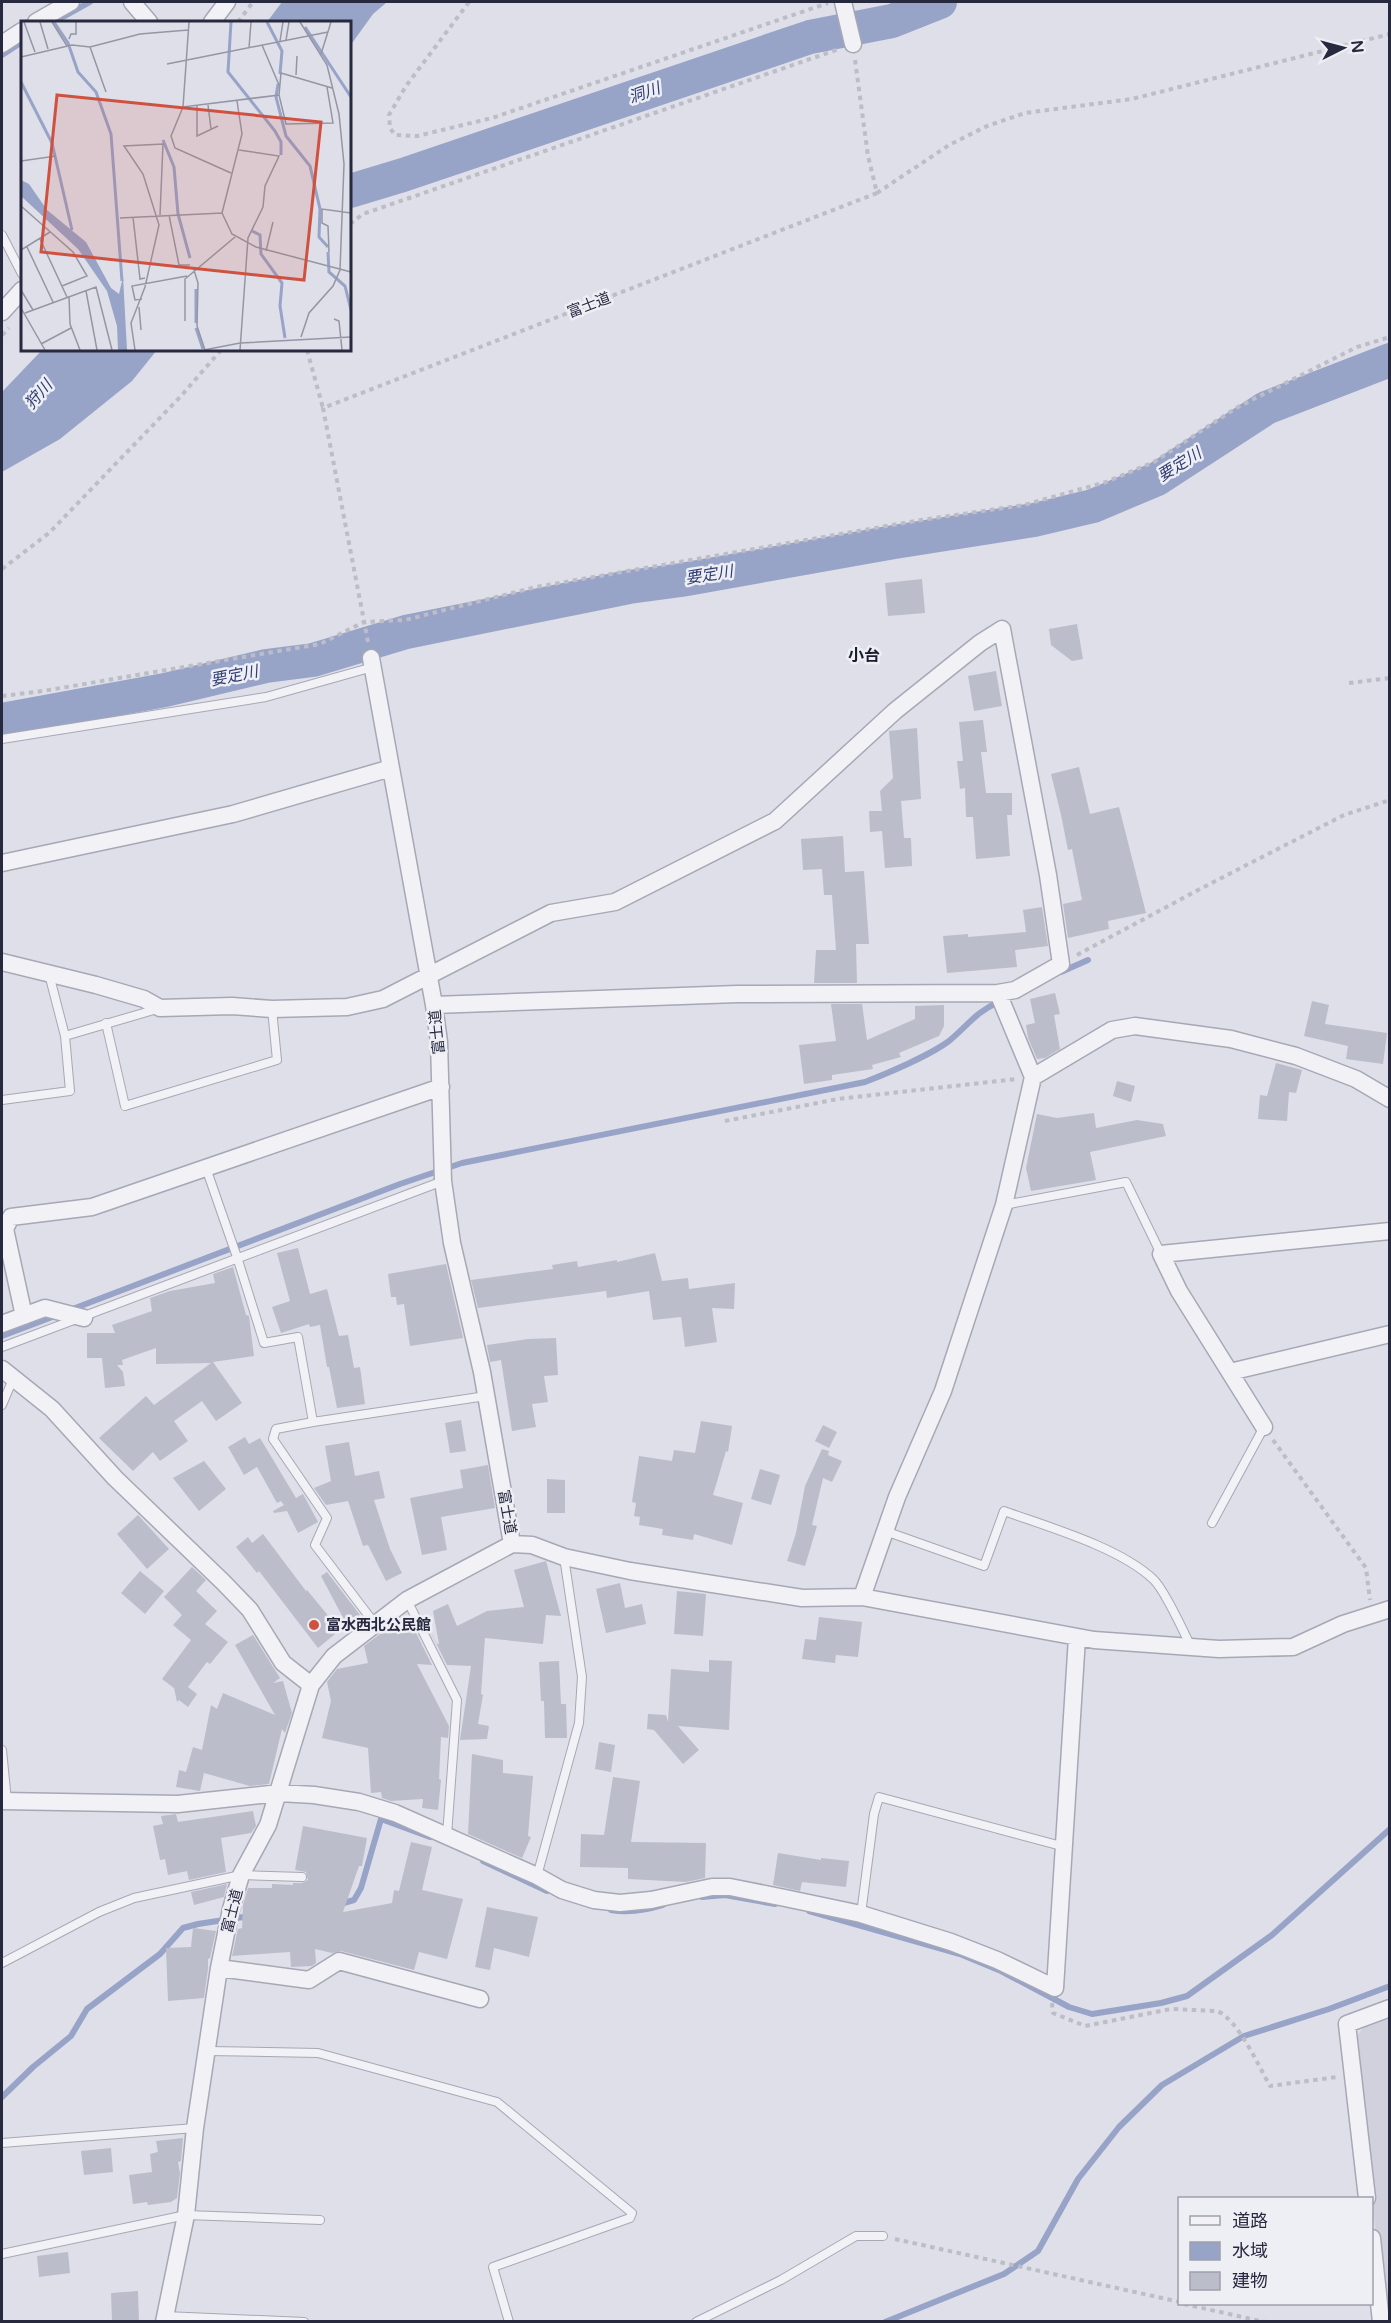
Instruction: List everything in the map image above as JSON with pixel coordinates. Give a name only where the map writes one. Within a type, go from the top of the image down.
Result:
[{"type":"street","points":[[38,21],[71,2]]},
{"type":"street","points":[[132,2],[147,21]]},
{"type":"street","points":[[213,21],[227,2]]},
{"type":"street","points":[[840,3],[853,44]]},
{"type":"street","points":[[2,44],[21,32]]},
{"type":"street","points":[[2,312],[21,291]]},
{"type":"street","points":[[2,962],[96,985],[144,999],[160,1008],[347,1007],[383,999],[550,913],[615,902],[775,820],[895,711],[980,643],[1002,629],[1048,875],[1061,964],[1015,990],[998,993],[737,994],[434,1005]]},
{"type":"street","name":"富士道","points":[[164,2319],[186,2215],[195,2128],[219,1968],[231,1909],[241,1875],[268,1826],[310,1685],[334,1656],[407,1600],[512,1544],[482,1372],[452,1243],[443,1181],[439,1042],[434,1005],[372,663]]},
{"type":"street","points":[[2,863],[233,814],[391,768]]},
{"type":"street","points":[[862,1596],[897,1497],[942,1391],[1004,1205],[1033,1077],[998,993]]},
{"type":"street","points":[[1033,1077],[1112,1030],[1135,1026],[1231,1039],[1296,1056],[1356,1078],[1389,1100]]},
{"type":"street","points":[[24,1316],[5,1229],[11,1217],[92,1207],[441,1087]]},
{"type":"street","points":[[1264,1427],[1179,1291],[1161,1254],[1389,1231]]},
{"type":"street","points":[[2,1324],[45,1308],[84,1318]]},
{"type":"street","points":[[1230,1372],[1389,1335]]},
{"type":"street","points":[[7,1374],[52,1409],[115,1478],[223,1582],[250,1610],[283,1663],[310,1685]]},
{"type":"street","points":[[512,1544],[532,1545],[564,1557],[630,1570],[802,1598],[862,1596],[1077,1638],[1191,1647],[1220,1649],[1293,1647],[1343,1624],[1389,1609]]},
{"type":"street","points":[[4,1801],[178,1804],[279,1793],[314,1795],[359,1802],[395,1813],[537,1876],[562,1890],[594,1900],[620,1903],[651,1900],[712,1887],[730,1887],[861,1914],[951,1942],[998,1960],[1055,1988],[1077,1638]]},
{"type":"street","points":[[219,1968],[309,1980],[339,1961],[480,1999]]},
{"type":"street","points":[[1367,2197],[1347,2024],[1389,2008]]},
{"type":"street","points":[[1373,2255],[1381,2322]]},
{"type":"lane","points":[[2,235],[21,272]]},
{"type":"lane","points":[[2,739],[266,698],[372,663]]},
{"type":"lane","points":[[2,1100],[70,1091],[65,1036],[49,974]]},
{"type":"lane","points":[[65,1036],[160,1008]]},
{"type":"lane","points":[[105,1023],[125,1106],[277,1060],[272,1009]]},
{"type":"lane","points":[[206,1168],[264,1343],[298,1337],[313,1422]]},
{"type":"lane","points":[[2,1347],[443,1181]]},
{"type":"lane","points":[[1004,1205],[1126,1182],[1161,1254]]},
{"type":"lane","points":[[2,1405],[7,1374]]},
{"type":"lane","points":[[375,1624],[315,1545],[327,1518],[273,1440],[276,1429],[486,1396]]},
{"type":"lane","points":[[1212,1523],[1264,1427]]},
{"type":"lane","points":[[885,1530],[984,1566],[1004,1511],[1081,1539],[1119,1556],[1155,1580],[1191,1647]]},
{"type":"lane","points":[[537,1876],[579,1722],[582,1677],[564,1557]]},
{"type":"lane","points":[[407,1600],[457,1700],[447,1835]]},
{"type":"lane","points":[[2,1749],[4,1801]]},
{"type":"lane","points":[[861,1914],[874,1814],[879,1797],[1065,1847]]},
{"type":"lane","points":[[2,1963],[99,1912],[134,1898],[241,1875],[302,1877]]},
{"type":"lane","points":[[208,2051],[318,2054],[497,2102],[632,2213],[630,2218],[493,2267],[509,2322]]},
{"type":"lane","points":[[2,2143],[195,2128]]},
{"type":"lane","points":[[2,2254],[186,2215],[320,2220]]},
{"type":"lane","points":[[696,2322],[781,2280],[856,2236],[883,2236]]},
{"type":"lane","points":[[164,2319],[304,2322]]},
{"type":"path","points":[[239,21],[253,2]]},
{"type":"path","points":[[469,2],[406,86],[389,115],[390,128],[395,135],[417,136],[492,118],[840,3]]},
{"type":"path","name":"富士道","points":[[323,408],[877,193],[949,145],[987,126],[1025,113],[1132,99],[1389,34]]},
{"type":"path","points":[[351,223],[363,214],[853,44],[868,156],[877,193]]},
{"type":"path","points":[[2,696],[44,691],[320,644],[364,622],[405,620],[536,587],[1034,502],[1106,482],[1154,462],[1236,408],[1357,347],[1389,337]]},
{"type":"path","points":[[2,569],[49,533],[181,396],[220,351]]},
{"type":"path","points":[[307,351],[323,408],[364,622]]},
{"type":"path","points":[[1349,683],[1389,678]]},
{"type":"path","points":[[1061,964],[1344,814],[1389,800]]},
{"type":"path","points":[[725,1120],[838,1099],[1033,1077]]},
{"type":"path","points":[[1264,1427],[1366,1568],[1372,1614]]},
{"type":"path","points":[[1055,1988],[1051,2005],[1053,2013],[1085,2026],[1171,2009],[1224,2013],[1236,2028],[1270,2086],[1353,2075]]},
{"type":"path","points":[[883,2236],[1178,2302]]},
{"type":"path","points":[[1189,2305],[1265,2322]]},
{"type":"shaded area","points":[[1389,2014],[1389,2321],[1386,2321],[1355,2050],[1356,2038],[1364,2026]]},
{"type":"water","points":[[282,2],[387,2],[373,14],[351,45],[351,21],[268,21]]},
{"type":"water","name":"狩川","points":[[41,351],[156,351],[132,381],[60,439],[2,472],[2,392]]},
{"type":"building","points":[[922,579],[925,613],[888,616],[885,583]]},
{"type":"building","points":[[1077,624],[1083,659],[1072,661],[1051,645],[1049,629]]},
{"type":"building","points":[[996,671],[1002,706],[974,711],[968,676]]},
{"type":"building","points":[[983,720],[987,752],[981,752],[986,793],[1012,793],[1012,815],[1007,815],[1010,856],[976,859],[973,817],[966,817],[965,788],[960,789],[957,761],[963,761],[959,722]]},
{"type":"building","points":[[917,728],[921,799],[901,801],[904,838],[911,838],[912,866],[885,868],[882,831],[870,832],[869,811],[882,811],[880,791],[893,778],[889,731]]},
{"type":"building","points":[[1079,767],[1090,814],[1119,807],[1146,913],[1108,921],[1109,929],[1068,938],[1063,904],[1082,900],[1072,849],[1068,850],[1051,774]]},
{"type":"building","points":[[843,836],[845,872],[864,871],[869,944],[856,944],[857,983],[814,983],[816,950],[836,950],[832,895],[824,895],[822,869],[803,870],[801,839]]},
{"type":"building","points":[[1042,907],[1048,946],[1015,950],[1017,967],[947,973],[943,936],[968,934],[968,937],[1026,932],[1023,910]]},
{"type":"building","points":[[1055,993],[1060,1014],[1054,1015],[1060,1049],[1045,1058],[1037,1059],[1028,1038],[1026,1025],[1035,1023],[1030,999]]},
{"type":"building","points":[[1312,1001],[1329,1005],[1325,1024],[1387,1033],[1383,1064],[1346,1059],[1348,1046],[1304,1036]]},
{"type":"building","points":[[831,1004],[862,1004],[867,1040],[915,1019],[915,1006],[944,1005],[944,1026],[939,1036],[899,1053],[901,1057],[872,1065],[873,1069],[832,1075],[832,1080],[804,1084],[799,1045],[836,1041]]},
{"type":"building","points":[[1276,1063],[1302,1070],[1296,1093],[1289,1092],[1287,1121],[1258,1119],[1260,1095],[1267,1096]]},
{"type":"building","points":[[1117,1081],[1135,1086],[1131,1102],[1113,1096]]},
{"type":"building","points":[[1094,1113],[1096,1128],[1137,1120],[1163,1124],[1166,1136],[1090,1152],[1096,1180],[1031,1191],[1026,1168],[1037,1114],[1057,1118]]},
{"type":"building","points":[[298,1248],[310,1294],[327,1289],[339,1336],[348,1335],[354,1368],[360,1367],[365,1404],[337,1408],[320,1325],[310,1327],[309,1324],[281,1333],[272,1307],[290,1301],[277,1253]]},
{"type":"building","points":[[655,1253],[662,1281],[688,1278],[689,1289],[735,1283],[734,1309],[712,1308],[717,1342],[685,1347],[681,1317],[653,1320],[649,1291],[607,1298],[606,1291],[478,1308],[471,1280],[553,1269],[552,1265],[577,1261],[578,1267],[617,1260],[617,1262]]},
{"type":"building","points":[[446,1264],[463,1338],[410,1346],[404,1304],[397,1305],[396,1297],[391,1297],[388,1274]]},
{"type":"building","points":[[233,1267],[246,1315],[249,1316],[254,1356],[213,1362],[242,1403],[216,1421],[202,1401],[174,1421],[188,1441],[160,1461],[153,1452],[133,1471],[99,1438],[146,1396],[154,1405],[211,1363],[156,1364],[156,1348],[122,1360],[123,1365],[117,1365],[123,1372],[125,1386],[105,1388],[102,1358],[87,1358],[87,1333],[115,1333],[112,1325],[152,1311],[150,1298],[170,1291],[215,1283],[213,1274]]},
{"type":"building","points":[[556,1338],[558,1375],[544,1376],[548,1402],[532,1404],[536,1427],[512,1431],[501,1360],[490,1362],[487,1345],[528,1339]]},
{"type":"building","points":[[461,1420],[466,1451],[450,1453],[445,1423]]},
{"type":"building","points":[[701,1421],[732,1426],[728,1452],[726,1451],[713,1495],[743,1503],[732,1545],[694,1534],[693,1540],[662,1535],[663,1529],[639,1525],[640,1517],[634,1516],[636,1503],[632,1502],[639,1456],[672,1461],[674,1450],[695,1453]]},
{"type":"building","points":[[823,1425],[837,1432],[829,1448],[815,1441]]},
{"type":"building","points":[[245,1437],[249,1444],[260,1438],[296,1498],[303,1494],[318,1522],[298,1533],[287,1511],[274,1513],[273,1511],[284,1505],[281,1501],[277,1503],[257,1467],[244,1475],[228,1447]]},
{"type":"building","points":[[349,1442],[355,1476],[379,1471],[385,1498],[374,1500],[390,1549],[402,1573],[386,1581],[368,1545],[363,1546],[348,1501],[326,1505],[314,1488],[331,1481],[325,1446]]},
{"type":"building","points":[[822,1449],[829,1451],[828,1455],[842,1461],[832,1482],[823,1478],[812,1525],[817,1526],[805,1566],[787,1561],[796,1533],[805,1486]]},
{"type":"building","points":[[204,1461],[226,1489],[199,1511],[173,1478]]},
{"type":"building","points":[[488,1465],[495,1508],[441,1517],[447,1550],[422,1555],[410,1498],[463,1488],[460,1470]]},
{"type":"building","points":[[760,1469],[780,1475],[771,1505],[751,1499]]},
{"type":"building","points":[[547,1479],[565,1480],[565,1513],[547,1513]]},
{"type":"building","points":[[138,1515],[169,1549],[147,1569],[117,1534]]},
{"type":"building","points":[[263,1534],[306,1591],[340,1630],[318,1648],[259,1571],[257,1573],[236,1547],[248,1537],[252,1543]]},
{"type":"building","points":[[546,1561],[561,1616],[546,1615],[543,1644],[485,1638],[481,1694],[483,1695],[478,1724],[489,1726],[487,1739],[460,1740],[471,1666],[447,1665],[424,1619],[439,1644],[433,1611],[448,1604],[457,1626],[487,1611],[524,1607],[514,1570]]},
{"type":"building","points":[[192,1567],[206,1580],[196,1591],[217,1611],[205,1624],[228,1642],[210,1664],[207,1662],[188,1687],[197,1694],[188,1707],[179,1700],[177,1702],[174,1688],[162,1679],[191,1640],[173,1625],[182,1615],[164,1597]]},
{"type":"building","points":[[140,1571],[164,1591],[145,1614],[121,1593]]},
{"type":"building","points":[[327,1572],[360,1615],[347,1625],[321,1576]]},
{"type":"building","points":[[620,1583],[625,1608],[642,1604],[646,1624],[606,1633],[596,1589]]},
{"type":"building","points":[[677,1591],[706,1594],[703,1636],[674,1634]]},
{"type":"building","points":[[819,1617],[862,1622],[858,1657],[836,1655],[835,1663],[802,1659],[805,1639],[816,1640]]},
{"type":"building","points":[[412,1625],[432,1665],[417,1664],[449,1726],[448,1738],[441,1737],[438,1810],[422,1808],[423,1799],[391,1801],[382,1798],[381,1792],[371,1793],[368,1748],[322,1738],[331,1701],[327,1682],[337,1669],[368,1663],[364,1646],[380,1634]]},
{"type":"building","points":[[253,1635],[280,1678],[273,1683],[283,1681],[292,1713],[285,1733],[282,1729],[269,1784],[250,1786],[204,1773],[200,1791],[176,1787],[179,1770],[186,1772],[193,1747],[202,1750],[211,1705],[217,1709],[223,1693],[275,1715],[235,1645]]},
{"type":"building","points":[[709,1660],[732,1661],[729,1730],[678,1726],[699,1750],[683,1764],[654,1730],[647,1729],[648,1714],[666,1715],[668,1722],[671,1669],[709,1672]]},
{"type":"building","points":[[559,1661],[561,1704],[566,1704],[567,1738],[545,1738],[544,1701],[541,1701],[539,1662]]},
{"type":"building","points":[[599,1742],[615,1745],[611,1772],[595,1769]]},
{"type":"building","points":[[472,1754],[503,1760],[503,1773],[533,1776],[528,1836],[531,1837],[522,1858],[468,1834]]},
{"type":"building","points":[[613,1777],[640,1781],[631,1842],[706,1843],[705,1878],[686,1882],[628,1879],[628,1868],[580,1867],[581,1834],[604,1835]]},
{"type":"building","points":[[253,1811],[256,1826],[251,1833],[221,1838],[226,1872],[189,1880],[187,1871],[168,1875],[165,1859],[160,1860],[153,1826],[163,1824],[161,1816],[176,1814],[178,1822]]},
{"type":"building","points":[[303,1826],[367,1838],[362,1866],[359,1866],[343,1912],[392,1903],[394,1890],[399,1891],[411,1842],[432,1847],[422,1890],[463,1899],[447,1959],[419,1952],[414,1970],[341,1951],[332,1953],[315,1949],[316,1963],[312,1966],[291,1967],[290,1952],[232,1956],[238,1929],[242,1928],[243,1905],[248,1888],[272,1888],[272,1884],[293,1885],[293,1883],[308,1880],[306,1872],[295,1870]]},
{"type":"building","points":[[778,1853],[821,1860],[821,1858],[849,1861],[846,1887],[802,1882],[800,1891],[773,1885]]},
{"type":"building","points":[[227,1884],[224,1897],[194,1905],[191,1892]]},
{"type":"building","points":[[487,1907],[538,1917],[529,1957],[494,1948],[490,1970],[475,1967]]},
{"type":"building","points":[[193,1928],[216,1931],[208,1959],[204,1998],[168,2001],[166,1948],[191,1947]]},
{"type":"building","points":[[183,2138],[181,2161],[178,2162],[180,2173],[177,2198],[171,2202],[133,2204],[129,2175],[152,2172],[150,2154],[158,2152],[156,2141]]},
{"type":"building","points":[[111,2148],[113,2172],[84,2175],[81,2151]]},
{"type":"building","points":[[68,2252],[70,2273],[39,2277],[37,2256]]},
{"type":"building","points":[[138,2291],[139,2322],[112,2322],[111,2293]]},
{"type":"waterway","points":[[56,21],[90,2]]},
{"type":"waterway","name":"洞川","points":[[351,191],[810,37],[892,21],[940,2]]},
{"type":"waterway","points":[[2,55],[21,43]]},
{"type":"waterway","name":"要定川","points":[[2,720],[165,690],[266,666],[313,660],[406,632],[629,587],[1034,520],[1093,506],[1157,479],[1266,408],[1390,360]]},
{"type":"waterway","points":[[1061,972],[1088,960]]},
{"type":"waterway","points":[[70,1310],[400,1184],[462,1163],[865,1082],[931,1052],[949,1041],[978,1014],[1000,1001]]},
{"type":"waterway","points":[[2,1336],[55,1316]]},
{"type":"waterway","points":[[340,1904],[354,1900],[361,1888],[381,1819],[430,1837]]},
{"type":"waterway","points":[[809,1911],[960,1954],[1001,1971],[1069,2007],[1092,2014],[1161,2003],[1187,1996],[1272,1935],[1390,1829]]},
{"type":"waterway","points":[[483,1861],[547,1891]]},
{"type":"waterway","points":[[702,1897],[725,1895],[775,1904]]},
{"type":"waterway","points":[[611,1910],[637,1910],[663,1905]]},
{"type":"waterway","points":[[2,2097],[33,2067],[71,2036],[87,2009],[160,1954],[183,1928],[250,1916]]},
{"type":"waterway","points":[[885,2322],[1004,2274],[1038,2251],[1078,2179],[1119,2127],[1162,2085],[1244,2036],[1329,2009],[1390,1986]]},
{"type":"place","name":"富水西北公民館","points":[[314,1625]]},
{"type":"district","name":"小台","points":[[864,655]]}]
